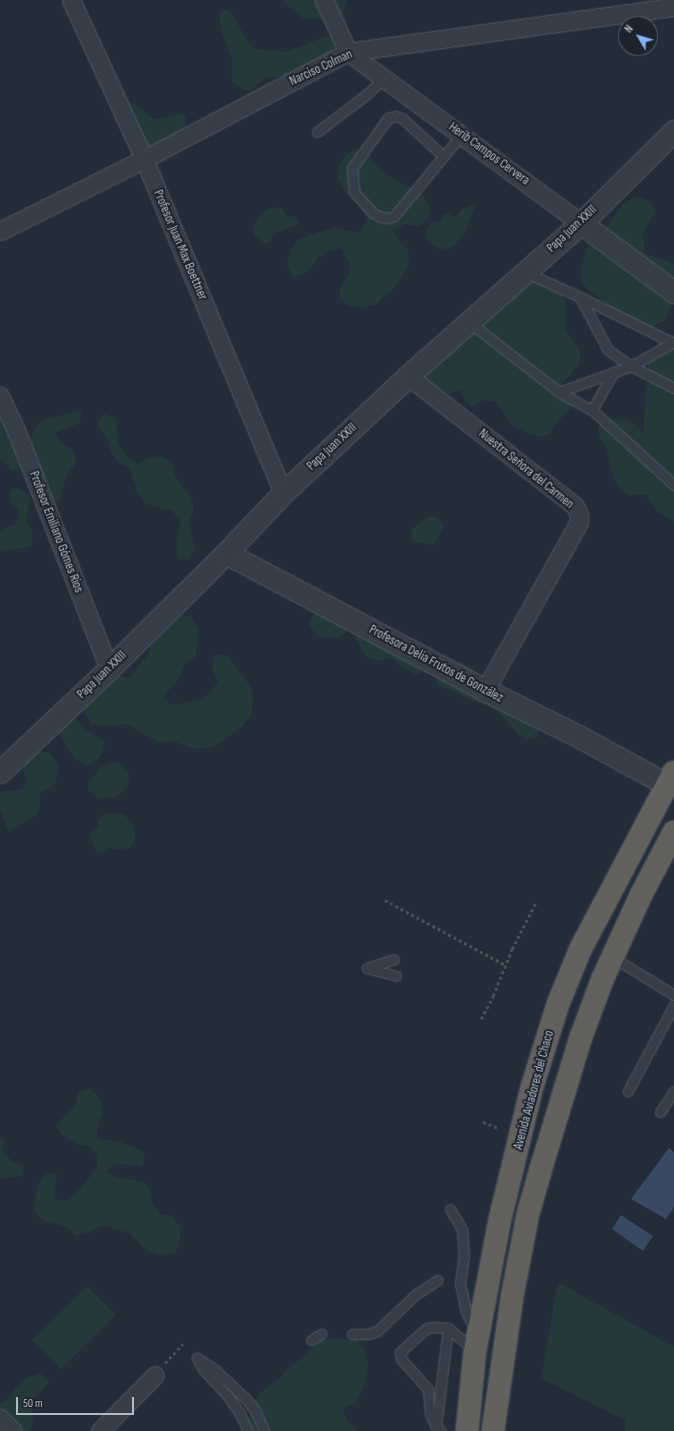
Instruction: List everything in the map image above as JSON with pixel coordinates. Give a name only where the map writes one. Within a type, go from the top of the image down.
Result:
[{"type":"highway","name":"Avenida Aviadores del Chaco","points":[[467,1431],[477,1344],[500,1219],[532,1087],[558,1004],[580,950],[671,780]]},
{"type":"highway","name":"Avenida Aviadores del Chaco","points":[[493,1431],[505,1339],[521,1250],[530,1207],[555,1120],[581,1037],[612,956],[674,832]]},
{"type":"highway","points":[[555,1120],[553,1084],[574,1018],[575,1007],[570,977]]},
{"type":"street","name":"Profesor Juan Max Boettner","points":[[71,0],[144,159],[283,493]]},
{"type":"street","name":"Herib Campos Cervera","points":[[324,0],[348,52],[462,134],[674,292]]},
{"type":"street","name":"Narciso Colman","points":[[0,231],[144,159],[348,52],[674,7]]},
{"type":"street","name":"Papa Juan XXIII","points":[[0,772],[109,669],[226,553],[283,493],[408,376],[581,223],[674,131]]},
{"type":"street","name":"Nuestra Señora del Carmen","points":[[408,376],[575,506],[579,515],[579,522],[484,690]]},
{"type":"street","name":"Profesor Emiliano Gómes Rios","points":[[0,396],[19,437],[109,669]]},
{"type":"street","name":"Profesora Delia Frutos de González","points":[[226,553],[484,690],[580,737],[647,774],[671,780]]},
{"type":"street","points":[[100,1431],[154,1375]]},
{"type":"street","points":[[0,1418],[13,1431]]},
{"type":"lane","points":[[317,132],[367,94],[384,78]]},
{"type":"lane","points":[[443,156],[402,118],[395,116],[388,118],[352,168],[354,192],[373,213],[381,217],[388,218],[394,216],[462,134]]},
{"type":"lane","points":[[525,272],[580,297],[673,343]]},
{"type":"lane","points":[[580,297],[608,350],[631,366],[674,388]]},
{"type":"lane","points":[[469,322],[559,392],[592,410],[674,485]]},
{"type":"lane","points":[[559,392],[631,366],[673,343]]},
{"type":"lane","points":[[592,410],[613,373]]},
{"type":"lane","points":[[612,956],[674,995]]},
{"type":"lane","points":[[394,959],[367,968],[396,976]]},
{"type":"lane","points":[[628,1091],[674,1005]]},
{"type":"lane","points":[[660,1112],[674,1091]]},
{"type":"lane","points":[[450,1209],[462,1228],[464,1255],[460,1283],[466,1312],[477,1344]]},
{"type":"lane","points":[[352,1334],[369,1334],[377,1331],[415,1295],[437,1280]]},
{"type":"lane","points":[[438,1429],[430,1413],[428,1389],[401,1359],[400,1352],[427,1328],[434,1327],[448,1328],[477,1344]]},
{"type":"lane","points":[[438,1429],[448,1328]]},
{"type":"lane","points":[[311,1340],[321,1334]]},
{"type":"lane","points":[[248,1431],[240,1414],[227,1395],[203,1369],[197,1358],[214,1369],[246,1399],[256,1412],[264,1431]]},
{"type":"path","points":[[385,900],[505,965]]},
{"type":"path","points":[[481,1019],[505,965],[535,904]]},
{"type":"path","points":[[483,1122],[499,1128]]},
{"type":"path","points":[[154,1375],[183,1344]]},
{"type":"green space","points":[[281,0],[347,0],[342,17],[335,21],[302,18]]},
{"type":"green space","points":[[223,10],[230,11],[249,43],[255,48],[281,52],[288,51],[327,36],[333,40],[335,46],[331,52],[305,67],[298,68],[287,77],[267,77],[251,90],[244,90],[233,83],[231,76],[233,62],[221,30],[219,15]]},
{"type":"green space","points":[[128,102],[134,104],[152,118],[158,119],[183,113],[186,119],[185,125],[180,132],[148,147],[143,143],[137,121],[129,109]]},
{"type":"green space","points":[[357,150],[398,182],[421,192],[429,205],[430,217],[419,226],[405,224],[393,230],[399,241],[408,250],[409,263],[403,276],[395,287],[375,305],[362,308],[348,306],[339,297],[341,285],[350,273],[348,260],[341,249],[328,251],[317,259],[308,271],[296,277],[292,277],[287,263],[291,249],[298,239],[335,227],[359,233],[367,221],[362,209],[344,190],[338,178],[339,166],[346,154]]},
{"type":"green space","points":[[635,196],[648,200],[656,211],[643,232],[645,253],[674,264],[674,296],[666,320],[651,327],[620,320],[606,304],[582,284],[580,272],[589,241],[597,233],[606,228],[621,206]]},
{"type":"green space","points":[[476,203],[465,232],[455,245],[443,251],[429,242],[425,235],[431,223],[443,220],[442,214],[449,213],[454,217],[464,208]]},
{"type":"green space","points":[[275,207],[282,209],[288,216],[297,217],[299,224],[274,234],[269,243],[263,243],[255,236],[252,229],[262,212]]},
{"type":"green space","points":[[526,272],[557,279],[565,299],[565,329],[581,352],[579,365],[562,383],[570,392],[573,407],[558,421],[550,434],[542,437],[528,434],[512,425],[496,402],[484,400],[473,407],[466,400],[460,390],[450,394],[426,382],[427,368]]},
{"type":"green space","points":[[674,335],[674,521],[656,511],[646,494],[631,496],[621,490],[614,479],[606,447],[599,437],[598,428],[604,418],[629,420],[643,433],[648,363],[660,340]]},
{"type":"green space","points":[[0,409],[20,460],[19,469],[12,471],[0,458]]},
{"type":"green space","points":[[81,410],[80,423],[55,433],[63,443],[74,450],[76,463],[67,475],[59,501],[46,504],[43,496],[40,467],[30,441],[34,429],[43,420]]},
{"type":"green space","points":[[104,414],[116,418],[118,445],[127,456],[137,464],[148,458],[160,456],[172,463],[175,477],[191,497],[194,510],[189,522],[195,548],[190,560],[178,559],[176,546],[181,520],[172,511],[146,504],[137,493],[130,468],[119,463],[111,452],[108,439],[96,424]]},
{"type":"green space","points":[[18,488],[29,495],[30,501],[26,521],[33,532],[31,546],[0,552],[0,532],[7,527],[14,526],[20,515],[18,509],[12,504],[10,498],[11,490]]},
{"type":"green space","points":[[429,516],[436,517],[441,521],[444,527],[437,540],[433,545],[413,542],[411,534],[413,528]]},
{"type":"green space","points":[[326,606],[349,626],[346,633],[340,637],[318,637],[309,625],[310,619],[314,614]]},
{"type":"green space","points":[[179,615],[192,617],[198,629],[196,656],[184,664],[180,677],[163,697],[172,705],[198,700],[211,692],[218,681],[212,669],[214,654],[228,656],[251,687],[253,701],[251,716],[242,726],[222,742],[211,747],[197,749],[172,741],[159,743],[127,724],[99,726],[91,724],[84,712],[84,698],[116,675],[130,678],[146,657],[157,632],[167,622]]},
{"type":"green space","points":[[358,632],[402,654],[422,672],[416,675],[393,659],[386,658],[380,661],[367,657],[361,650],[355,637]]},
{"type":"green space","points":[[459,662],[467,666],[485,684],[537,723],[539,737],[526,740],[516,732],[498,711],[439,686],[435,680],[441,676],[446,664]]},
{"type":"green space","points":[[70,714],[84,728],[101,739],[105,744],[103,747],[103,753],[93,763],[86,765],[75,759],[59,735],[57,729]]},
{"type":"green space","points":[[35,750],[48,752],[57,761],[59,767],[56,781],[52,787],[40,793],[40,808],[37,814],[8,832],[0,808],[0,793],[1,791],[16,791],[22,789],[26,784],[27,777],[23,772],[24,765]]},
{"type":"green space","points":[[113,763],[120,763],[129,773],[127,787],[116,797],[99,799],[88,790],[88,783],[101,767]]},
{"type":"green space","points":[[104,814],[123,814],[133,823],[135,835],[134,842],[130,847],[123,850],[109,848],[104,853],[97,852],[89,836],[98,826],[99,819]]},
{"type":"green space","points":[[90,1088],[100,1099],[103,1112],[98,1126],[97,1139],[121,1142],[145,1152],[143,1166],[116,1164],[105,1171],[116,1177],[142,1181],[151,1189],[152,1203],[160,1214],[172,1216],[181,1227],[180,1240],[176,1253],[162,1256],[148,1251],[129,1233],[101,1225],[90,1232],[76,1236],[67,1227],[40,1219],[33,1208],[39,1183],[45,1172],[57,1175],[54,1199],[66,1200],[77,1192],[97,1168],[98,1155],[89,1146],[76,1144],[65,1137],[56,1127],[65,1115],[75,1106],[78,1093]]},
{"type":"green space","points":[[0,1137],[4,1138],[3,1152],[12,1161],[24,1167],[22,1176],[0,1179]]},
{"type":"green space","points":[[558,1282],[674,1347],[674,1431],[625,1431],[625,1420],[541,1378]]},
{"type":"green space","points":[[87,1286],[116,1315],[61,1369],[32,1340]]},
{"type":"green space","points":[[328,1339],[356,1339],[364,1349],[368,1363],[367,1377],[363,1390],[356,1403],[343,1408],[347,1421],[356,1429],[356,1431],[242,1431],[250,1416],[252,1404],[260,1393],[281,1377],[288,1368],[310,1352],[315,1341]]},
{"type":"green space","points":[[40,1373],[50,1382],[31,1401],[33,1421],[30,1431],[7,1431],[0,1425],[0,1403],[10,1398],[16,1387],[27,1378]]},
{"type":"water","points":[[669,1148],[674,1152],[674,1207],[666,1219],[631,1199]]},
{"type":"water","points":[[621,1215],[653,1236],[643,1251],[612,1229]]}]
